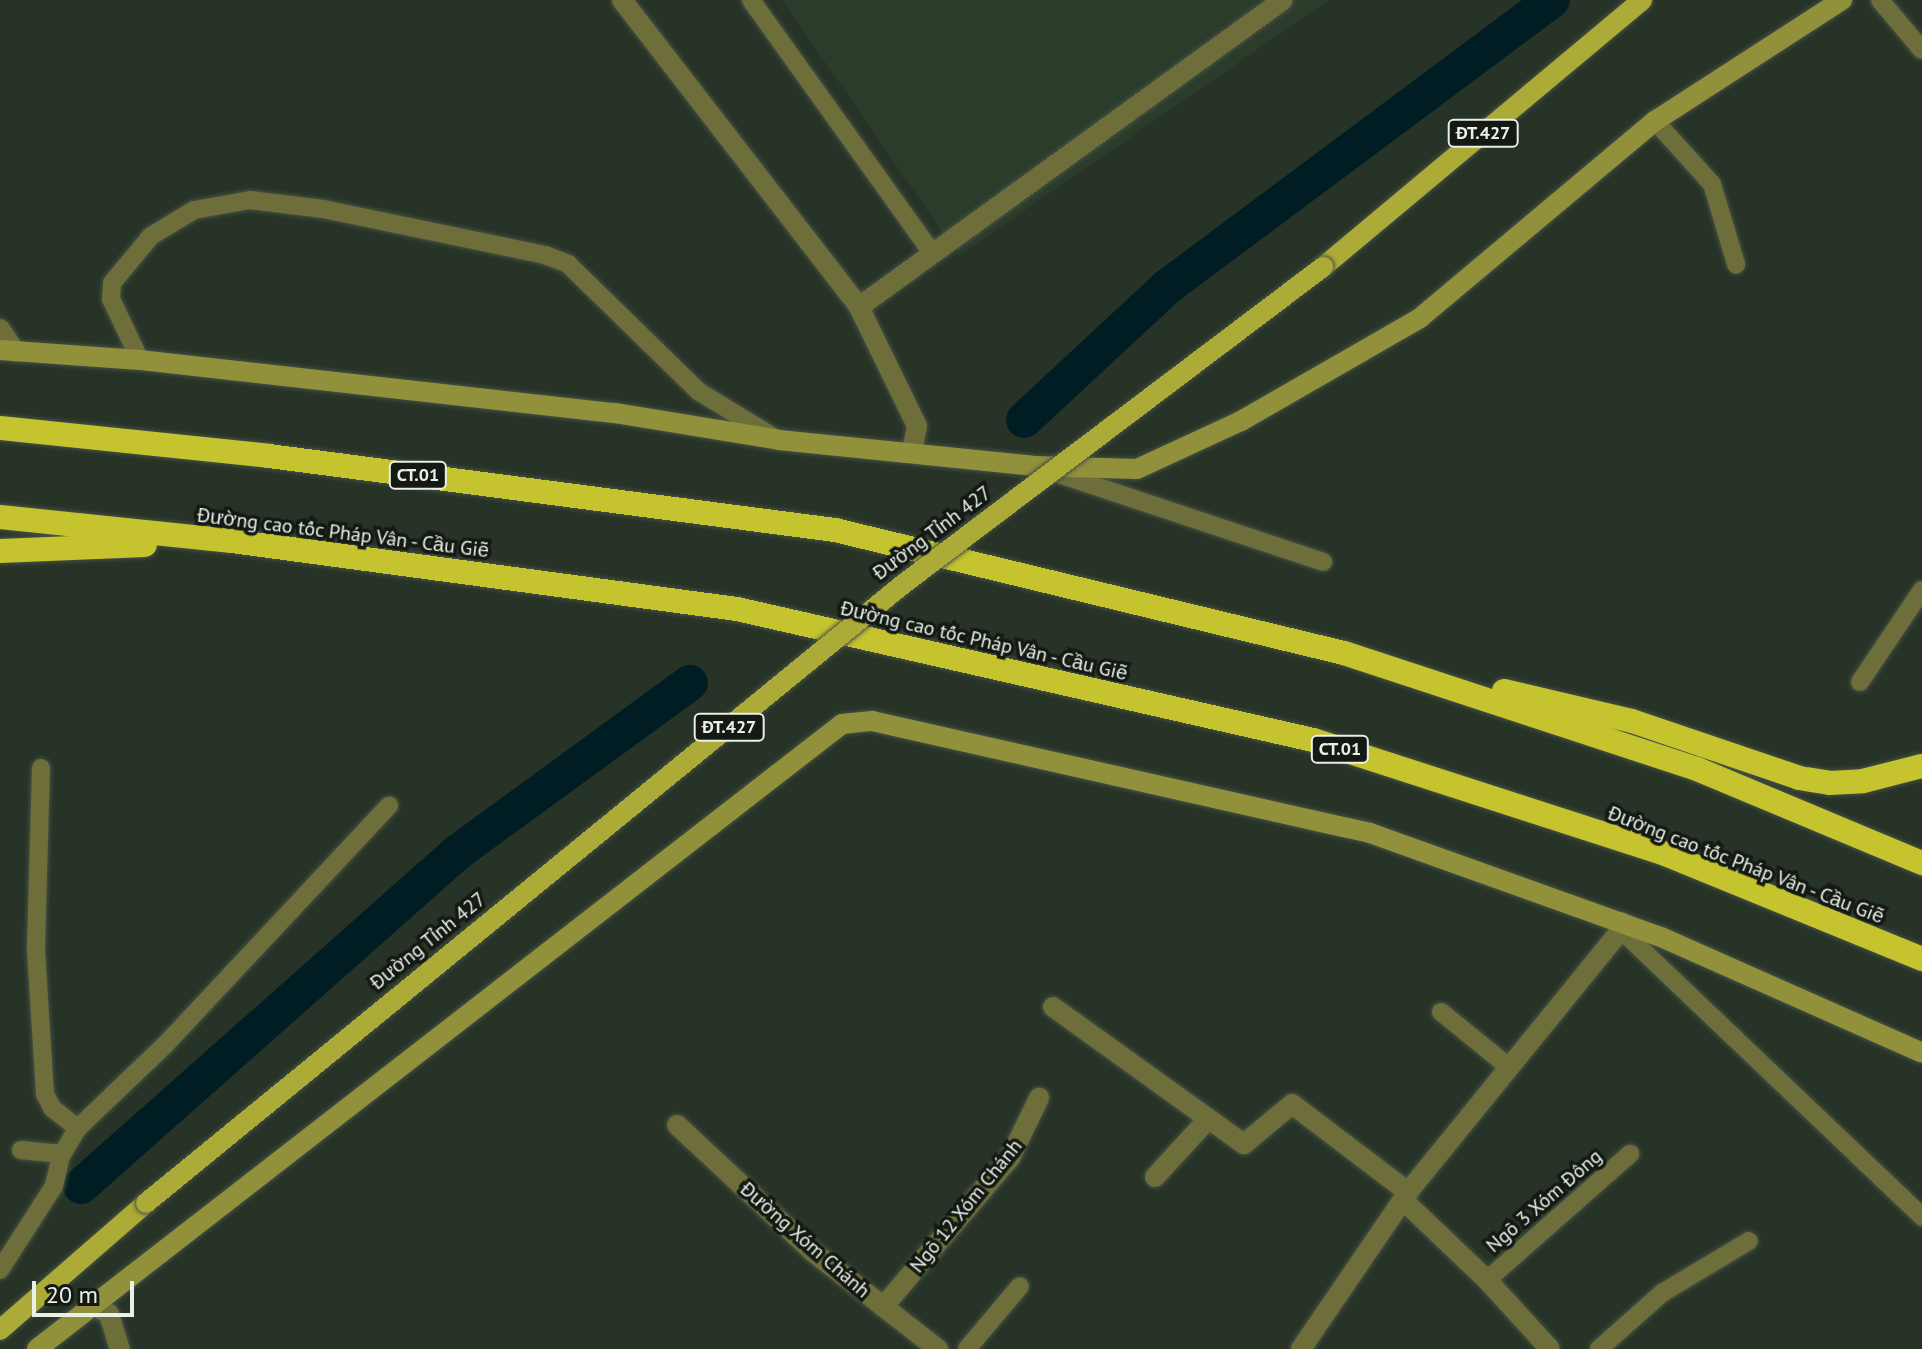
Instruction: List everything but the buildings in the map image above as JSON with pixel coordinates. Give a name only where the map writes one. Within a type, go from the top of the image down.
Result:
[{"type":"highway","name":"CT.01","points":[[0,428],[269,456],[835,530],[1344,653],[1697,769],[1922,863]]},
{"type":"highway","name":"Đường cao tốc Pháp Vân - Cầu Giẽ","points":[[0,517],[232,541],[737,609],[1313,740],[1665,854],[1922,959]]},
{"type":"highway","points":[[0,551],[232,541]]},
{"type":"highway","points":[[1344,653],[1632,721],[1799,778],[1829,783],[1863,781],[1922,766]]},
{"type":"main road","name":"Đường Tỉnh 427","points":[[0,1330],[146,1203],[902,585],[1323,267],[1642,0]]},
{"type":"street","points":[[622,0],[859,307],[917,426],[912,452]]},
{"type":"street","points":[[859,307],[1283,0]]},
{"type":"street","points":[[0,329],[7,350],[140,360],[615,413],[779,440],[1033,466],[1137,469],[1241,421],[1420,318],[1655,121],[1842,0]]},
{"type":"street","points":[[37,1349],[842,724],[872,721],[1370,833],[1622,926],[1922,1053]]},
{"type":"street","points":[[1301,1349],[1406,1196],[1622,926]]},
{"type":"street","points":[[1053,1007],[1244,1144],[1292,1104],[1406,1196],[1550,1349]]},
{"type":"street","name":"Ngõ 12 Xóm Chánh","points":[[883,1307],[1010,1158],[1039,1098]]},
{"type":"street","points":[[1155,1177],[1207,1120]]},
{"type":"street","name":"Đường Xóm Chánh","points":[[677,1125],[812,1251],[938,1349]]},
{"type":"street","points":[[93,1305],[109,1314],[120,1349]]},
{"type":"lane","points":[[751,0],[932,253]]},
{"type":"lane","points":[[1880,0],[1922,50]]},
{"type":"lane","points":[[1655,121],[1712,184],[1736,264]]},
{"type":"lane","points":[[140,360],[111,299],[112,283],[151,236],[194,210],[250,200],[323,209],[545,255],[568,264],[698,391],[779,440]]},
{"type":"lane","points":[[1033,466],[1323,562]]},
{"type":"lane","points":[[1860,682],[1922,590]]},
{"type":"lane","points":[[41,768],[36,951],[45,1094],[52,1108],[78,1128]]},
{"type":"lane","points":[[0,1270],[54,1186],[61,1155],[78,1128],[165,1045],[389,806]]},
{"type":"lane","points":[[1622,926],[1922,1217]]},
{"type":"lane","points":[[1441,1012],[1509,1067]]},
{"type":"lane","points":[[21,1150],[61,1155]]},
{"type":"lane","name":"Ngõ 3 Xóm Đông","points":[[1487,1280],[1630,1154]]},
{"type":"lane","points":[[1599,1349],[1662,1293],[1749,1241]]},
{"type":"lane","points":[[967,1349],[1020,1286]]},
{"type":"shaded area","points":[[782,0],[1329,0],[959,256]]},
{"type":"waterway","points":[[1024,420],[1167,287],[1552,0]]},
{"type":"waterway","points":[[81,1186],[458,852],[690,683]]}]
